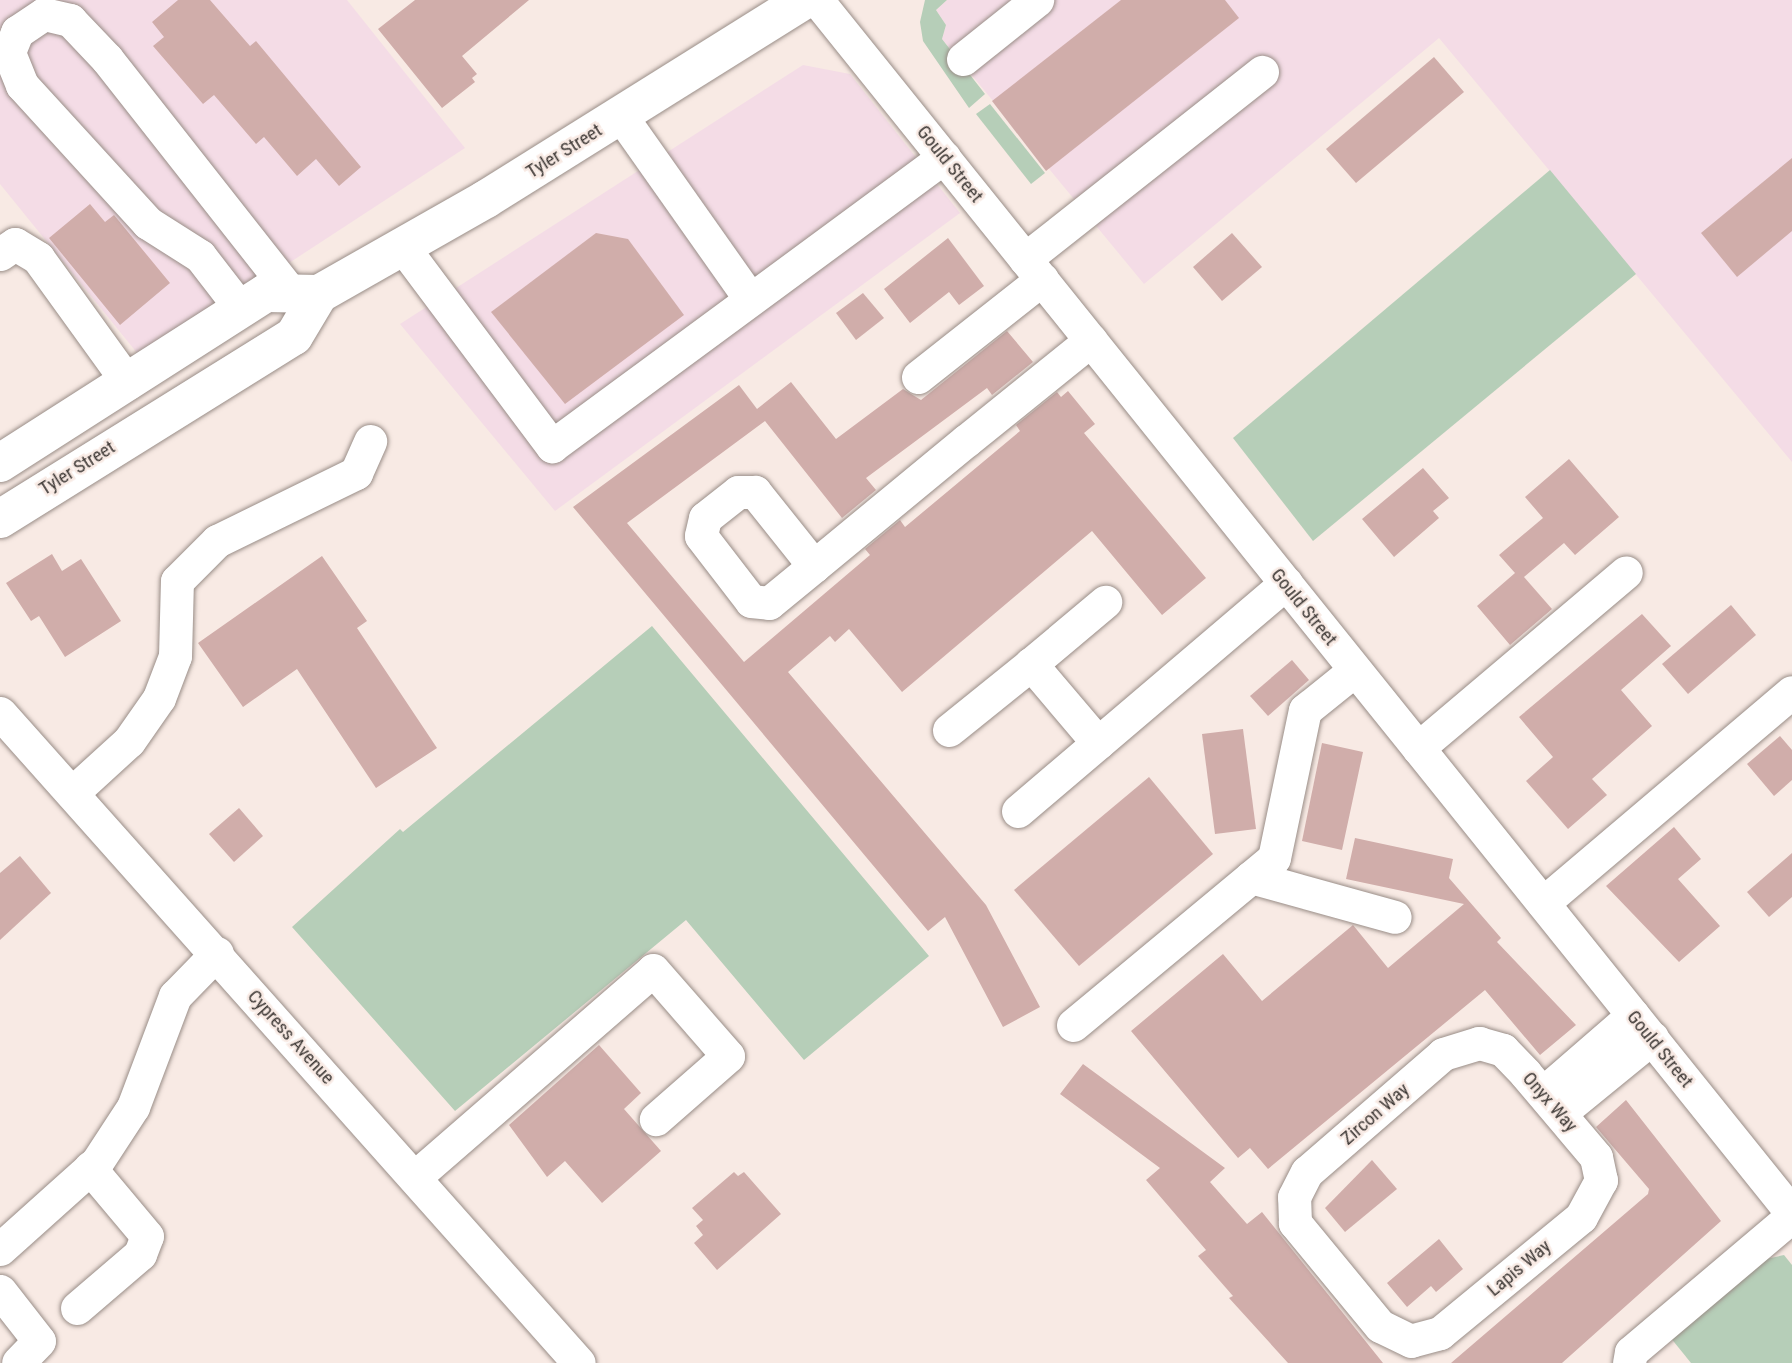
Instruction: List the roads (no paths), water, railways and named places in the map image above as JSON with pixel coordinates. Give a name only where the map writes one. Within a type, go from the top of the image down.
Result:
[{"type":"main road","name":"Tyler Street","points":[[0,463],[266,293],[305,294],[403,247],[621,116],[804,0]]},
{"type":"main road","name":"Tyler Street","points":[[0,519],[294,336],[305,294]]},
{"type":"street","name":"Gould Street","points":[[817,0],[1792,1215]]},
{"type":"street","points":[[963,59],[1037,0]]},
{"type":"street","points":[[241,309],[200,256],[148,223],[22,85],[9,52],[17,32],[44,14],[70,20],[305,294]]},
{"type":"street","points":[[918,377],[1033,269],[1262,72]]},
{"type":"street","points":[[621,116],[750,299]]},
{"type":"street","points":[[403,247],[552,446],[944,157]]},
{"type":"street","points":[[0,254],[15,244],[38,258],[128,383]]},
{"type":"street","points":[[814,566],[1091,340]]},
{"type":"street","points":[[72,793],[129,741],[159,698],[174,656],[177,581],[217,541],[356,473],[370,442]]},
{"type":"street","points":[[1418,748],[1626,572]]},
{"type":"street","points":[[1018,811],[1286,583]]},
{"type":"street","points":[[949,730],[1105,602]]},
{"type":"street","points":[[1031,664],[1098,743]]},
{"type":"street","points":[[1073,1025],[1274,858],[1305,710],[1355,670]]},
{"type":"street","points":[[1543,903],[1792,692]]},
{"type":"street","name":"Cypress Avenue","points":[[0,713],[217,953],[579,1363]]},
{"type":"street","points":[[1251,877],[1395,917]]},
{"type":"street","points":[[0,1248],[90,1168],[133,1107],[175,996],[217,953]]},
{"type":"street","points":[[415,1177],[653,970],[728,1056],[656,1119]]},
{"type":"street","points":[[1551,1103],[1642,1027]]},
{"type":"street","name":"Onyx Way","points":[[1479,1043],[1503,1050],[1551,1103],[1596,1157],[1601,1180]]},
{"type":"street","name":"Zircon Way","points":[[1422,1340],[1400,1338],[1380,1326],[1295,1223],[1293,1208],[1307,1171],[1443,1054],[1479,1043]]},
{"type":"street","points":[[77,1308],[140,1254],[147,1236],[90,1168]]},
{"type":"street","name":"Lapis Way","points":[[1422,1340],[1440,1334],[1581,1217],[1601,1180]]},
{"type":"street","points":[[1629,1363],[1631,1352],[1792,1215]]},
{"type":"street","points":[[0,1291],[39,1341],[18,1363]]}]
